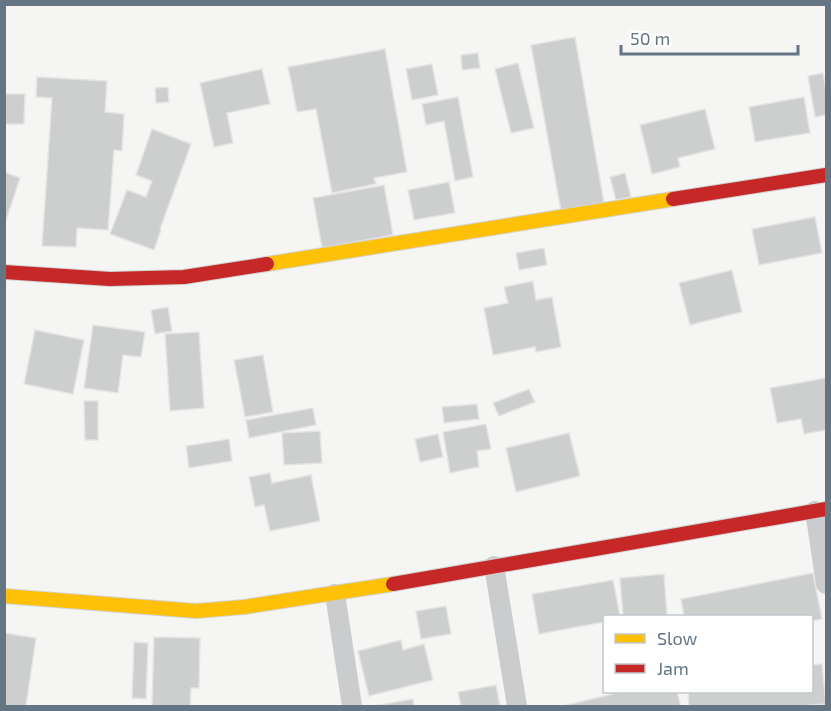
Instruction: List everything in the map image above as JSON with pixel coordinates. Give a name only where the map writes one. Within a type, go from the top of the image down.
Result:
[{"type":"street","points":[[4,272],[111,279],[184,277],[826,175]]},
{"type":"street","points":[[4,596],[196,610],[244,607],[335,594],[821,510],[826,584]]},
{"type":"street","points":[[494,566],[517,706]]},
{"type":"street","points":[[335,594],[352,706]]},
{"type":"building","points":[[575,37],[604,203],[561,211],[531,45]]},
{"type":"building","points":[[385,49],[407,172],[374,178],[376,184],[332,193],[316,109],[297,112],[288,67]]},
{"type":"building","points":[[478,53],[480,68],[462,70],[461,55]]},
{"type":"building","points":[[518,63],[534,128],[511,133],[495,69]]},
{"type":"building","points":[[432,64],[438,95],[412,100],[406,69]]},
{"type":"building","points":[[262,69],[270,104],[227,113],[233,143],[214,147],[200,83]]},
{"type":"building","points":[[823,73],[826,115],[815,117],[808,76]]},
{"type":"building","points":[[37,77],[107,81],[105,112],[124,114],[122,151],[114,150],[108,230],[77,228],[76,247],[42,246],[52,98],[36,97]]},
{"type":"building","points":[[168,87],[169,102],[156,103],[155,88]]},
{"type":"building","points":[[4,94],[25,94],[24,124],[4,124]]},
{"type":"building","points":[[458,97],[473,177],[455,181],[444,121],[426,125],[422,104]]},
{"type":"building","points":[[804,97],[810,133],[755,142],[749,107]]},
{"type":"building","points":[[705,109],[715,149],[678,158],[680,167],[652,174],[640,125]]},
{"type":"building","points":[[152,129],[191,144],[154,250],[110,234],[127,190],[146,197],[152,181],[136,175]]},
{"type":"building","points":[[4,172],[20,178],[6,220],[4,220]]},
{"type":"building","points":[[625,173],[631,197],[616,200],[610,177]]},
{"type":"building","points":[[449,182],[455,213],[414,220],[408,190]]},
{"type":"building","points":[[384,185],[393,235],[322,248],[313,198]]},
{"type":"building","points":[[815,217],[822,253],[759,265],[752,229]]},
{"type":"building","points":[[544,248],[547,265],[519,270],[516,253]]},
{"type":"building","points":[[732,270],[742,312],[690,325],[679,283]]},
{"type":"building","points":[[533,281],[536,300],[552,297],[561,347],[536,352],[535,347],[493,355],[484,308],[508,303],[504,287]]},
{"type":"building","points":[[168,307],[172,331],[155,334],[151,310]]},
{"type":"building","points":[[93,325],[145,332],[141,357],[123,355],[118,393],[84,388]]},
{"type":"building","points":[[35,330],[84,340],[73,394],[24,384]]},
{"type":"building","points":[[199,332],[204,408],[170,411],[165,334]]},
{"type":"building","points":[[263,355],[273,412],[245,417],[234,360]]},
{"type":"building","points":[[826,378],[826,430],[804,434],[801,419],[777,423],[770,388]]},
{"type":"building","points":[[529,389],[535,402],[499,416],[493,403]]},
{"type":"building","points":[[84,401],[98,401],[98,440],[85,440]]},
{"type":"building","points":[[477,404],[479,419],[444,423],[442,407]]},
{"type":"building","points":[[313,408],[316,425],[249,438],[246,420]]},
{"type":"building","points":[[486,424],[491,449],[477,451],[479,467],[450,473],[443,432]]},
{"type":"building","points":[[320,431],[322,463],[284,465],[282,433]]},
{"type":"building","points":[[569,433],[580,476],[516,492],[506,448]]},
{"type":"building","points":[[438,434],[443,457],[420,462],[415,439]]},
{"type":"building","points":[[229,439],[232,461],[189,468],[186,446]]},
{"type":"building","points":[[270,473],[272,483],[311,475],[320,521],[270,531],[264,505],[255,507],[249,477]]},
{"type":"building","points":[[813,573],[822,619],[813,621],[813,615],[684,615],[681,599]]},
{"type":"building","points":[[664,574],[667,615],[623,615],[620,578]]},
{"type":"building","points":[[613,580],[620,615],[603,615],[603,622],[539,634],[532,594]]},
{"type":"building","points":[[446,606],[451,634],[421,639],[416,611]]},
{"type":"building","points":[[4,633],[36,638],[26,706],[4,706]]},
{"type":"building","points":[[154,637],[200,638],[199,688],[191,688],[190,706],[152,706]]},
{"type":"building","points":[[401,640],[403,650],[424,644],[433,680],[369,696],[358,651]]},
{"type":"building","points":[[134,642],[148,643],[146,699],[132,698]]},
{"type":"building","points":[[822,664],[826,704],[689,706],[688,693],[813,693],[813,665]]},
{"type":"building","points":[[496,685],[500,706],[461,706],[458,692]]},
{"type":"building","points":[[617,693],[677,693],[681,706],[563,706]]},
{"type":"building","points":[[413,699],[414,706],[373,706]]},
{"type":"traffic: slow","points":[[267,264],[673,199]]},
{"type":"traffic: slow","points":[[4,596],[196,611],[244,607],[393,584]]},
{"type":"traffic: jam","points":[[673,199],[826,175]]},
{"type":"traffic: jam","points":[[4,272],[110,279],[184,277],[267,264]]},
{"type":"traffic: jam","points":[[393,584],[826,509]]}]
